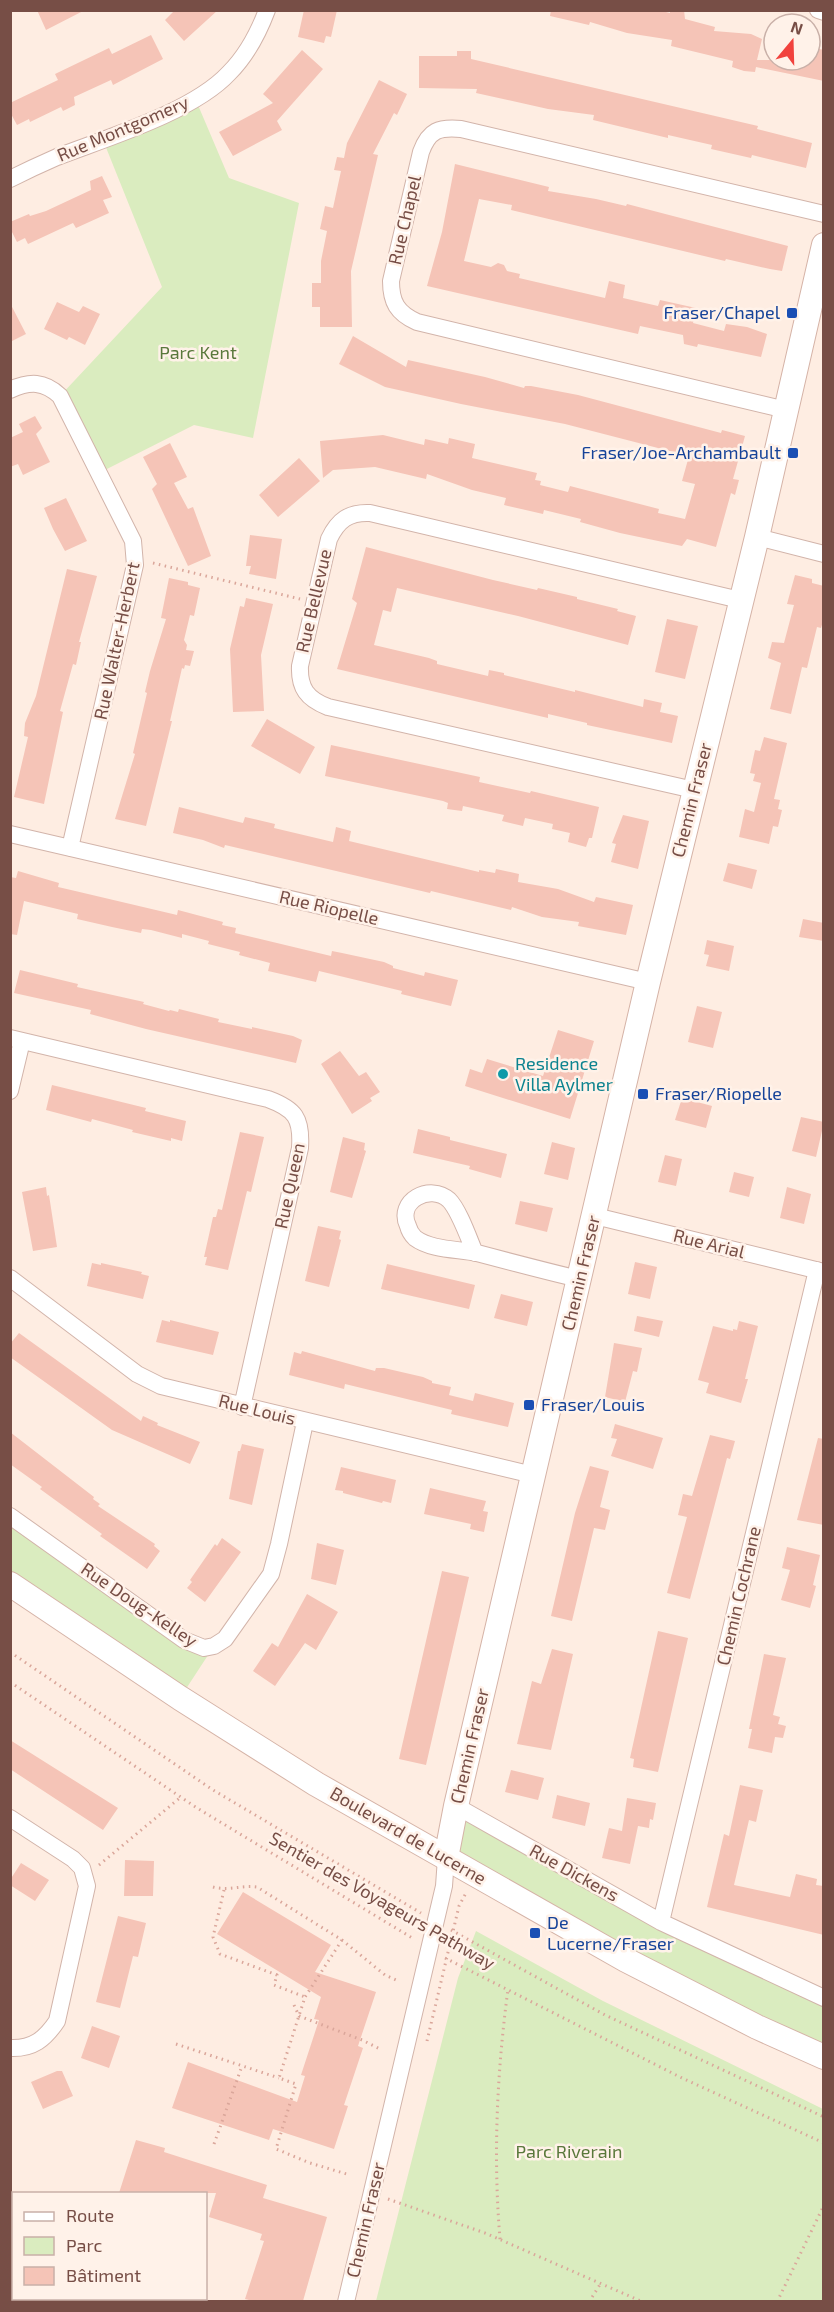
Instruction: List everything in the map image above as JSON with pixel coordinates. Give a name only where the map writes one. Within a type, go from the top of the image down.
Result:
[{"type":"street","name":"Rue Montgomery","points":[[10,178],[163,115],[213,87],[241,60],[253,42],[267,10]]},
{"type":"street","points":[[818,10],[824,12]]},
{"type":"street","name":"Rue Chapel","points":[[786,410],[417,322],[398,311],[393,302],[391,281],[421,152],[425,141],[441,128],[461,129],[824,214]]},
{"type":"street","name":"Chemin Fraser","points":[[346,2301],[444,1886],[446,1858],[456,1806],[648,982],[757,537],[824,245]]},
{"type":"street","name":"Rue Walter-Herbert","points":[[10,390],[31,382],[51,388],[60,396],[128,532],[136,553],[135,566],[70,848]]},
{"type":"street","name":"Rue Bellevue","points":[[694,790],[328,707],[316,702],[302,687],[299,678],[329,539],[340,521],[358,513],[370,513],[740,600]]},
{"type":"street","points":[[757,537],[824,554]]},
{"type":"street","name":"Rue Riopelle","points":[[10,834],[648,982]]},
{"type":"street","points":[[10,1091],[16,1039]]},
{"type":"street","name":"Rue Queen","points":[[16,1039],[268,1099],[291,1110],[298,1120],[301,1133],[300,1148],[242,1407]]},
{"type":"street","name":"Rue Arial","points":[[594,1216],[820,1271]]},
{"type":"street","points":[[475,1253],[579,1279]]},
{"type":"street","name":"Chemin Cochrane","points":[[661,1922],[820,1271]]},
{"type":"street","name":"Rue Louis","points":[[10,1278],[149,1381],[161,1386],[533,1475]]},
{"type":"street","name":"Rue Doug-Kelley","points":[[10,1516],[184,1640],[204,1648],[214,1646],[234,1629],[271,1574],[306,1422]]},
{"type":"street","name":"Boulevard de Lucerne","points":[[10,1584],[180,1698],[297,1772],[626,1960],[757,2027],[824,2057]]},
{"type":"street","name":"Rue Dickens","points":[[456,1806],[661,1922],[824,1998]]},
{"type":"street","points":[[10,1818],[73,1858],[86,1876],[87,1897],[57,2021],[38,2043],[23,2048],[10,2048]]},
{"type":"path","points":[[153,563],[314,602]]},
{"type":"path","points":[[10,1652],[213,1790],[404,1905],[605,2015],[824,2117]]},
{"type":"path","name":"Sentier des Voyageurs Pathway","points":[[10,1682],[181,1797],[428,1948],[682,2078],[824,2143]]},
{"type":"path","points":[[86,1876],[181,1797]]},
{"type":"path","points":[[213,1887],[224,1890],[241,1885],[257,1887],[342,1940],[385,1975],[396,1980]]},
{"type":"path","points":[[224,1890],[213,1937],[220,1954],[277,1976],[274,1985],[305,1997]]},
{"type":"path","points":[[279,2078],[305,1997],[342,1940]]},
{"type":"path","points":[[500,2239],[497,2205],[497,2111],[500,2048],[508,1989]]},
{"type":"path","points":[[294,2006],[299,2016],[380,2049]]},
{"type":"path","points":[[176,2044],[296,2084],[276,2149],[310,2163],[350,2175]]},
{"type":"path","points":[[214,2144],[242,2066]]},
{"type":"path","points":[[387,2198],[500,2239],[643,2301]]},
{"type":"path","points":[[777,2301],[824,2205]]},
{"type":"path","points":[[589,2301],[602,2283]]},
{"type":"green space","name":"Parc Kent","points":[[195,98],[229,178],[299,203],[253,438],[194,425],[99,473],[60,396],[162,287],[103,140]]},
{"type":"green space","points":[[11,1516],[184,1640],[214,1646],[180,1698],[11,1584]]},
{"type":"green space","points":[[456,1806],[823,1998],[823,2057],[446,1858]]},
{"type":"green space","name":"Parc Riverain","points":[[476,1931],[603,2001],[823,2109],[823,2301],[376,2301],[458,1978]]},
{"type":"building","points":[[37,10],[85,10],[46,30]]},
{"type":"building","points":[[175,10],[218,10],[184,41],[165,20]]},
{"type":"building","points":[[304,10],[337,10],[331,37],[326,36],[324,43],[298,37]]},
{"type":"building","points":[[551,10],[658,10],[670,13],[670,10],[684,10],[685,19],[715,27],[714,31],[751,34],[762,39],[757,60],[762,60],[762,68],[756,67],[755,72],[744,71],[732,67],[733,61],[671,46],[672,40],[627,33],[590,22],[589,25],[550,16]]},
{"type":"building","points":[[151,35],[163,59],[113,85],[111,80],[74,97],[75,105],[63,111],[61,107],[30,122],[29,119],[17,125],[10,112],[10,103],[58,80],[55,74],[109,48],[112,54]]},
{"type":"building","points":[[302,50],[323,69],[277,121],[282,130],[233,156],[219,132],[273,103],[263,94]]},
{"type":"building","points":[[822,50],[824,50],[824,81],[780,72],[822,72]]},
{"type":"building","points":[[457,51],[471,51],[471,59],[758,126],[757,129],[812,143],[806,168],[752,155],[751,158],[711,149],[712,145],[668,135],[668,138],[593,120],[594,115],[548,109],[476,93],[477,89],[419,88],[419,56],[457,56]]},
{"type":"building","points":[[379,80],[407,94],[397,115],[394,113],[373,154],[378,155],[351,271],[352,327],[320,327],[320,307],[312,307],[312,283],[321,283],[321,261],[327,231],[320,229],[325,206],[333,208],[341,171],[334,170],[337,157],[344,158],[347,143]]},
{"type":"building","points":[[455,164],[549,187],[548,191],[626,206],[627,204],[788,246],[782,271],[726,259],[725,261],[511,210],[512,205],[479,199],[464,261],[491,267],[498,263],[504,265],[507,271],[520,274],[519,278],[605,298],[609,281],[625,285],[623,298],[658,306],[660,300],[696,308],[693,323],[724,331],[726,324],[747,327],[767,334],[761,357],[698,344],[697,347],[684,344],[683,335],[640,326],[638,334],[427,286],[442,232]]},
{"type":"building","points":[[102,176],[112,197],[103,200],[109,213],[76,228],[73,223],[28,244],[25,238],[17,242],[10,228],[10,222],[29,214],[30,216],[46,211],[91,190],[90,181]]},
{"type":"building","points":[[57,302],[79,312],[83,306],[100,314],[85,345],[69,337],[67,340],[44,329]]},
{"type":"building","points":[[10,303],[26,334],[10,342]]},
{"type":"building","points":[[353,336],[406,367],[408,360],[524,388],[531,386],[578,395],[721,433],[722,430],[745,436],[733,479],[739,480],[735,495],[731,493],[716,547],[687,539],[682,546],[620,533],[580,522],[581,519],[544,510],[543,514],[504,505],[506,498],[472,490],[427,474],[426,479],[375,467],[333,470],[323,478],[320,441],[383,435],[424,445],[425,439],[448,444],[449,438],[475,444],[472,458],[537,473],[535,480],[541,481],[540,485],[568,492],[570,486],[659,509],[658,513],[685,519],[695,484],[682,481],[689,456],[565,424],[385,387],[339,364]]},
{"type":"building","points":[[35,416],[42,428],[36,434],[50,462],[23,475],[18,464],[10,467],[10,438],[23,432],[19,424]]},
{"type":"building","points":[[170,443],[187,477],[174,483],[188,509],[193,507],[211,556],[188,566],[152,489],[157,484],[143,457]]},
{"type":"building","points":[[299,458],[320,481],[278,517],[259,495]]},
{"type":"building","points":[[66,498],[87,541],[65,551],[44,508]]},
{"type":"building","points":[[250,535],[282,539],[276,579],[249,574],[251,566],[246,566]]},
{"type":"building","points":[[366,547],[493,580],[577,597],[577,599],[636,616],[628,645],[518,616],[397,588],[391,612],[383,610],[374,645],[429,658],[437,661],[437,664],[488,676],[489,670],[643,707],[644,699],[662,703],[660,712],[678,716],[672,743],[587,725],[587,723],[548,714],[548,718],[337,669],[357,603],[352,599]]},
{"type":"building","points":[[67,569],[97,576],[79,642],[81,642],[76,665],[73,664],[60,711],[63,712],[44,804],[14,797],[28,737],[24,736],[25,723],[36,696]]},
{"type":"building","points":[[795,575],[812,579],[812,583],[824,586],[824,618],[821,628],[817,627],[807,668],[802,667],[791,714],[770,709],[781,663],[768,658],[772,642],[784,643],[794,605],[787,604]]},
{"type":"building","points":[[169,578],[188,582],[188,585],[200,588],[194,616],[190,615],[184,640],[187,645],[186,650],[194,651],[190,666],[185,665],[184,669],[182,668],[170,721],[172,721],[146,826],[115,819],[135,754],[133,753],[147,693],[145,692],[166,619],[161,618]]},
{"type":"building","points":[[246,598],[273,604],[261,655],[264,711],[233,712],[230,649],[240,606],[244,607]]},
{"type":"building","points":[[667,619],[698,626],[685,679],[655,672]]},
{"type":"building","points":[[267,719],[315,747],[300,774],[251,746]]},
{"type":"building","points":[[764,737],[787,743],[774,799],[780,800],[778,809],[782,810],[778,827],[773,826],[769,844],[739,837],[745,809],[754,812],[761,783],[753,781],[755,774],[750,773],[755,750],[760,751]]},
{"type":"building","points":[[331,745],[480,777],[479,782],[599,807],[592,838],[589,838],[586,847],[568,842],[570,833],[552,829],[553,824],[525,818],[523,826],[502,821],[504,815],[463,806],[462,811],[447,809],[448,803],[443,801],[325,776]]},
{"type":"building","points":[[179,807],[243,823],[245,817],[275,824],[274,828],[333,842],[336,827],[351,831],[349,841],[479,872],[479,870],[495,873],[496,869],[519,874],[518,882],[558,889],[594,902],[596,897],[633,905],[626,935],[578,926],[579,922],[542,917],[512,907],[511,910],[431,891],[430,893],[225,845],[224,848],[173,833]]},
{"type":"building","points":[[623,815],[649,821],[638,869],[611,862],[616,844],[612,843]]},
{"type":"building","points":[[728,863],[757,870],[752,889],[723,881]]},
{"type":"building","points":[[18,871],[59,883],[58,887],[177,915],[178,910],[223,922],[222,925],[236,928],[235,933],[331,956],[332,951],[384,962],[393,968],[424,976],[425,972],[458,980],[451,1006],[401,994],[402,991],[319,971],[316,982],[268,971],[270,963],[208,944],[209,941],[182,934],[182,938],[151,930],[142,929],[141,933],[112,927],[77,919],[78,914],[24,901],[17,935],[10,934],[10,877],[16,878]]},
{"type":"building","points":[[803,919],[824,923],[824,941],[799,937]]},
{"type":"building","points":[[707,940],[734,946],[729,971],[706,966],[709,955],[704,954]]},
{"type":"building","points":[[20,970],[78,984],[77,987],[144,1002],[143,1004],[169,1011],[178,1012],[179,1009],[219,1019],[218,1022],[293,1036],[302,1040],[296,1063],[146,1029],[90,1014],[91,1010],[14,993]]},
{"type":"building","points":[[697,1006],[722,1012],[713,1048],[688,1042]]},
{"type":"building","name":"Residence Villa Aylmer","points":[[558,1030],[594,1041],[570,1119],[465,1086],[470,1069],[482,1073],[487,1059],[543,1076]]},
{"type":"building","points":[[340,1051],[359,1076],[366,1072],[380,1092],[370,1098],[372,1101],[352,1114],[321,1064]]},
{"type":"building","points":[[52,1085],[146,1108],[145,1111],[186,1121],[182,1141],[171,1138],[171,1141],[92,1119],[91,1122],[46,1110]]},
{"type":"building","points":[[682,1098],[712,1106],[706,1128],[675,1120]]},
{"type":"building","points":[[801,1117],[824,1122],[816,1157],[792,1151]]},
{"type":"building","points":[[418,1129],[450,1137],[450,1140],[507,1154],[501,1178],[469,1169],[470,1166],[413,1153]]},
{"type":"building","points":[[240,1132],[264,1137],[251,1192],[247,1191],[228,1270],[205,1265],[207,1257],[204,1257],[213,1217],[216,1217],[218,1209],[222,1210]]},
{"type":"building","points":[[343,1137],[365,1143],[364,1150],[366,1151],[352,1198],[330,1192]]},
{"type":"building","points":[[552,1142],[575,1148],[568,1180],[544,1174]]},
{"type":"building","points":[[665,1155],[682,1159],[676,1186],[658,1182]]},
{"type":"building","points":[[734,1172],[754,1177],[749,1197],[729,1192]]},
{"type":"building","points":[[46,1187],[57,1247],[33,1251],[22,1192]]},
{"type":"building","points":[[787,1187],[811,1194],[804,1224],[780,1218]]},
{"type":"building","points":[[520,1201],[553,1208],[547,1232],[515,1224]]},
{"type":"building","points":[[318,1226],[341,1231],[339,1239],[341,1240],[329,1287],[305,1281]]},
{"type":"building","points":[[635,1262],[657,1267],[650,1299],[628,1294]]},
{"type":"building","points":[[92,1263],[142,1272],[141,1274],[149,1276],[143,1299],[87,1286]]},
{"type":"building","points":[[387,1264],[475,1285],[469,1309],[381,1289]]},
{"type":"building","points":[[501,1294],[533,1302],[527,1326],[494,1318]]},
{"type":"building","points":[[637,1316],[663,1321],[659,1337],[634,1331]]},
{"type":"building","points":[[162,1320],[219,1332],[213,1355],[156,1342]]},
{"type":"building","points":[[739,1321],[758,1326],[741,1403],[706,1393],[709,1383],[698,1380],[713,1326],[733,1331],[733,1329],[737,1330]]},
{"type":"building","points":[[19,1333],[141,1421],[143,1416],[158,1423],[157,1425],[200,1442],[190,1464],[112,1430],[10,1357],[10,1344]]},
{"type":"building","points":[[614,1343],[642,1348],[637,1372],[633,1371],[625,1402],[605,1397]]},
{"type":"building","points":[[302,1351],[375,1371],[376,1368],[384,1368],[423,1377],[432,1383],[451,1387],[449,1395],[473,1401],[475,1393],[514,1403],[508,1427],[451,1414],[452,1410],[345,1384],[344,1389],[289,1375],[294,1352],[301,1354]]},
{"type":"building","points":[[615,1424],[663,1438],[653,1469],[611,1456],[617,1439],[611,1438]]},
{"type":"building","points":[[10,1432],[94,1497],[93,1499],[100,1504],[98,1506],[155,1544],[154,1546],[160,1551],[147,1569],[100,1536],[102,1534],[10,1464]]},
{"type":"building","points":[[710,1435],[735,1441],[730,1459],[727,1458],[690,1599],[667,1593],[687,1517],[678,1515],[683,1494],[692,1496]]},
{"type":"building","points":[[818,1438],[824,1439],[824,1525],[797,1520]]},
{"type":"building","points":[[242,1444],[264,1449],[252,1505],[229,1499],[238,1451]]},
{"type":"building","points":[[590,1466],[609,1471],[600,1507],[610,1510],[605,1530],[594,1528],[572,1621],[551,1616],[575,1513]]},
{"type":"building","points":[[341,1467],[396,1480],[391,1503],[383,1501],[382,1503],[335,1490]]},
{"type":"building","points":[[430,1488],[486,1501],[483,1511],[488,1512],[484,1532],[470,1529],[471,1524],[424,1514]]},
{"type":"building","points":[[222,1538],[241,1552],[205,1602],[187,1588],[215,1544],[217,1546]]},
{"type":"building","points":[[317,1543],[344,1550],[336,1585],[311,1579]]},
{"type":"building","points":[[787,1547],[820,1555],[813,1585],[816,1586],[810,1608],[781,1600],[790,1570],[782,1568]]},
{"type":"building","points":[[442,1571],[469,1577],[426,1765],[399,1759]]},
{"type":"building","points":[[307,1594],[338,1612],[316,1650],[305,1643],[275,1686],[253,1671],[272,1643],[278,1647]]},
{"type":"building","points":[[658,1631],[688,1638],[658,1772],[633,1767],[634,1759],[630,1758]]},
{"type":"building","points":[[552,1649],[573,1654],[551,1750],[517,1744],[532,1681],[541,1684]]},
{"type":"building","points":[[764,1654],[786,1658],[773,1715],[780,1717],[778,1724],[786,1726],[783,1738],[775,1737],[772,1753],[748,1748],[752,1729],[749,1729]]},
{"type":"building","points":[[10,1740],[118,1808],[103,1830],[10,1769]]},
{"type":"building","points":[[511,1770],[544,1778],[538,1800],[505,1792]]},
{"type":"building","points":[[740,1785],[763,1790],[756,1822],[749,1820],[734,1885],[790,1897],[796,1874],[817,1879],[816,1885],[824,1886],[824,1935],[707,1907],[724,1834],[729,1836]]},
{"type":"building","points":[[557,1795],[590,1803],[585,1826],[552,1818]]},
{"type":"building","points":[[627,1798],[656,1803],[649,1828],[638,1826],[630,1864],[602,1858],[609,1828],[622,1831]]},
{"type":"building","points":[[125,1860],[154,1861],[153,1896],[124,1896]]},
{"type":"building","points":[[21,1863],[49,1880],[35,1901],[10,1885],[10,1880]]},
{"type":"building","points":[[243,1892],[331,1945],[315,1972],[376,1992],[358,2046],[363,2048],[344,2105],[348,2106],[334,2149],[273,2129],[269,2140],[172,2108],[188,2062],[297,2102],[305,2076],[301,2075],[319,2020],[314,2019],[321,1997],[217,1934]]},
{"type":"building","points":[[118,1916],[146,1923],[138,1957],[133,1956],[120,2008],[96,2002]]},
{"type":"building","points":[[92,2026],[120,2036],[109,2068],[81,2058]]},
{"type":"building","points":[[62,2071],[73,2096],[43,2109],[31,2082]]},
{"type":"building","points":[[136,2140],[165,2148],[164,2152],[267,2185],[263,2198],[327,2217],[303,2301],[245,2299],[264,2241],[260,2240],[262,2234],[209,2217],[216,2193],[119,2192]]},
{"type":"place","name":"Fraser/Chapel","points":[[792,313]]},
{"type":"place","name":"Fraser/Joe-Archambault","points":[[793,453]]},
{"type":"place","name":"Residence Villa Aylmer","points":[[503,1074]]},
{"type":"place","name":"Fraser/Riopelle","points":[[643,1094]]},
{"type":"place","name":"Fraser/Louis","points":[[529,1405]]},
{"type":"place","name":"De Lucerne/Fraser","points":[[535,1933]]}]
